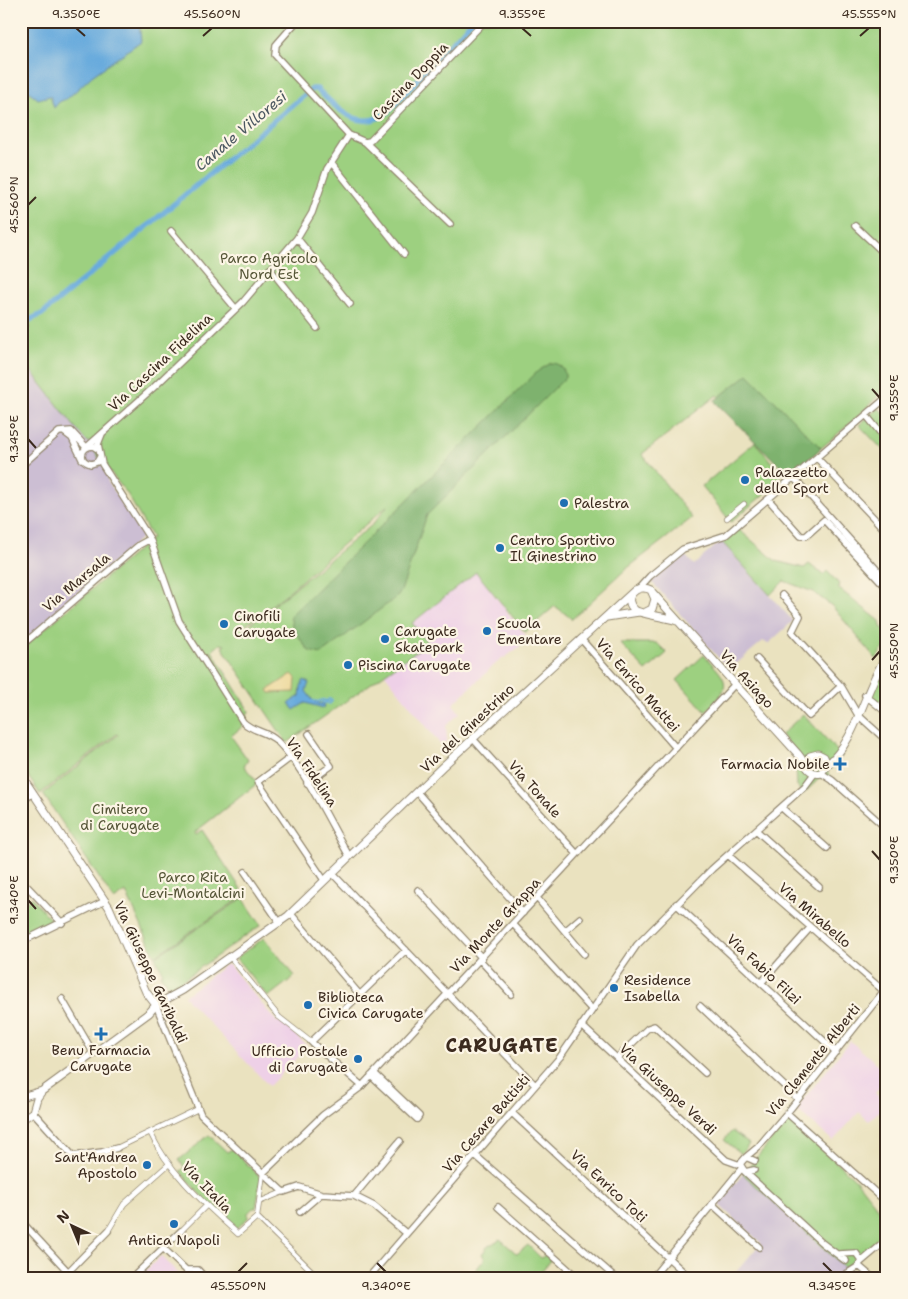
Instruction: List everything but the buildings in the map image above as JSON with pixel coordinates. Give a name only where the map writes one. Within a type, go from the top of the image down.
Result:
[{"type":"street","points":[[297,21],[276,45],[274,51],[279,60],[349,135],[365,142],[450,224]]},
{"type":"street","name":"Cascina Doppia","points":[[365,142],[370,141],[483,23]]},
{"type":"street","name":"Via Cascina Fidelina","points":[[87,446],[236,309],[297,238],[312,213],[327,169],[349,135]]},
{"type":"street","points":[[331,162],[404,254]]},
{"type":"street","points":[[855,226],[887,256]]},
{"type":"street","points":[[171,231],[236,309]]},
{"type":"street","points":[[297,238],[350,304]]},
{"type":"street","points":[[270,269],[316,328]]},
{"type":"street","name":"Via del Ginestrino","points":[[349,856],[581,639],[685,549],[724,536],[887,397]]},
{"type":"street","points":[[866,415],[887,441]]},
{"type":"street","points":[[21,466],[54,436],[62,432],[71,431],[87,446],[96,446],[99,450]]},
{"type":"street","points":[[62,432],[72,438],[78,454],[85,462]]},
{"type":"street","points":[[99,450],[98,440],[102,434]]},
{"type":"street","points":[[85,462],[82,454],[87,446]]},
{"type":"street","name":"Via Fidelina","points":[[99,450],[102,464],[150,539],[182,627],[243,722],[251,728],[275,739],[290,758],[307,783],[349,856]]},
{"type":"street","points":[[91,464],[97,462],[100,457]]},
{"type":"street","points":[[817,458],[887,532]]},
{"type":"street","name":"Via Fidelina","points":[[85,462],[109,476]]},
{"type":"street","points":[[794,478],[824,516],[887,588]]},
{"type":"street","points":[[768,499],[801,536],[806,536],[824,516]]},
{"type":"street","points":[[727,518],[744,504]]},
{"type":"street","points":[[824,516],[887,581]]},
{"type":"street","name":"Via Marsala","points":[[21,646],[132,551],[150,539]]},
{"type":"street","points":[[641,612],[650,610],[654,605],[655,598],[652,592],[641,587],[630,602],[633,608],[641,612],[678,621]]},
{"type":"street","name":"Via Asiago","points":[[652,592],[806,764]]},
{"type":"street","points":[[782,595],[800,616],[792,632],[841,686],[858,715],[887,741]]},
{"type":"street","name":"Via del Ginestrino","points":[[603,619],[616,614],[641,612]]},
{"type":"street","name":"Via Enrico Mattei","points":[[581,639],[676,748]]},
{"type":"street","name":"Via Cesare Battisti","points":[[368,1278],[560,1057],[628,955],[676,904],[782,808],[841,749],[858,715],[865,695],[887,655]]},
{"type":"street","points":[[758,659],[808,716],[841,686]]},
{"type":"street","name":"Via Monte Grappa","points":[[263,1173],[319,1118],[362,1086],[735,684]]},
{"type":"street","points":[[865,695],[887,713]]},
{"type":"street","name":"Via Cesare Battisti","points":[[824,757],[832,754],[850,733]]},
{"type":"street","points":[[307,783],[331,766],[309,734]]},
{"type":"street","name":"Via Tonale","points":[[474,740],[577,854]]},
{"type":"street","points":[[798,754],[810,756],[819,754],[824,757],[822,770]]},
{"type":"street","points":[[810,756],[806,764],[809,771],[822,770],[887,829]]},
{"type":"street","points":[[290,758],[258,782],[324,880]]},
{"type":"street","name":"Via Giuseppe Garibaldi","points":[[21,775],[105,901],[146,992],[156,1005],[198,1109],[205,1121],[283,1192]]},
{"type":"street","points":[[21,802],[32,792]]},
{"type":"street","points":[[417,792],[523,913]]},
{"type":"street","points":[[782,808],[827,848]]},
{"type":"street","points":[[757,831],[819,887]]},
{"type":"street","name":"Via Mirabello","points":[[728,855],[810,928],[886,991]]},
{"type":"street","points":[[23,1096],[42,1091],[149,1013],[156,1005],[231,958],[280,924],[349,856]]},
{"type":"street","points":[[246,872],[280,924]]},
{"type":"street","points":[[332,873],[535,1085]]},
{"type":"street","points":[[21,880],[62,923]]},
{"type":"street","points":[[418,890],[511,994]]},
{"type":"street","points":[[537,898],[584,954]]},
{"type":"street","points":[[21,942],[105,901]]},
{"type":"street","name":"Via Fabio Filzi","points":[[676,904],[836,1052]]},
{"type":"street","points":[[291,914],[360,995]]},
{"type":"street","points":[[565,931],[580,918]]},
{"type":"street","points":[[512,924],[592,1010]]},
{"type":"street","points":[[761,983],[810,928]]},
{"type":"street","points":[[311,1042],[406,950]]},
{"type":"street","points":[[231,958],[279,1017],[362,1086]]},
{"type":"street","name":"Via Clemente Alberti","points":[[742,1169],[742,1160],[758,1147],[787,1113],[886,991]]},
{"type":"street","points":[[62,999],[94,1054]]},
{"type":"street","points":[[700,1006],[798,1099]]},
{"type":"street","name":"Via Giuseppe Verdi","points":[[581,1025],[726,1160],[742,1169],[846,1263],[858,1265]]},
{"type":"street","points":[[617,1058],[652,1026],[658,1028],[705,1073]]},
{"type":"street","points":[[372,1075],[420,1116],[417,1119],[372,1075]]},
{"type":"street","points":[[21,1120],[36,1102],[42,1091]]},
{"type":"street","points":[[23,1096],[36,1102]]},
{"type":"street","points":[[28,1113],[73,1156],[117,1148],[198,1109]]},
{"type":"street","name":"Via Enrico Toti","points":[[512,1112],[690,1278]]},
{"type":"street","points":[[787,1113],[884,1200]]},
{"type":"street","name":"Via Italia","points":[[150,1132],[159,1151],[169,1164],[206,1206],[238,1234],[257,1217]]},
{"type":"street","points":[[354,1196],[400,1141]]},
{"type":"street","name":"Via Clemente Alberti","points":[[754,1170],[758,1147]]},
{"type":"street","points":[[475,1154],[616,1278]]},
{"type":"street","points":[[746,1157],[755,1161]]},
{"type":"street","points":[[68,1272],[108,1231],[124,1204],[169,1164]]},
{"type":"street","points":[[652,1278],[742,1169],[754,1170],[758,1185]]},
{"type":"street","points":[[263,1173],[257,1217],[319,1278]]},
{"type":"street","points":[[259,1202],[300,1187],[321,1194],[354,1196],[374,1206],[406,1233]]},
{"type":"street","points":[[300,1212],[321,1194]]},
{"type":"street","points":[[712,1204],[759,1246]]},
{"type":"street","points":[[132,1278],[206,1206]]},
{"type":"street","points":[[498,1208],[578,1278]]},
{"type":"street","points":[[21,1221],[74,1278]]},
{"type":"street","points":[[841,1277],[887,1240]]},
{"type":"street","points":[[163,1248],[186,1270],[198,1270],[205,1278]]},
{"type":"street","points":[[835,1253],[857,1254],[876,1249]]},
{"type":"street","points":[[841,1277],[849,1254]]},
{"type":"street","points":[[857,1254],[858,1265],[873,1278]]},
{"type":"shaded area","points":[[21,357],[103,428],[108,482],[143,536],[21,644]]},
{"type":"shaded area","points":[[721,541],[793,621],[768,644],[763,641],[729,670],[652,582],[656,576],[684,554],[694,565]]},
{"type":"shaded area","points":[[476,572],[526,636],[519,641],[521,646],[503,657],[453,704],[460,713],[446,726],[447,741],[441,745],[385,674],[428,643],[412,623]]},
{"type":"shaded area","points":[[225,965],[229,965],[277,1022],[281,1021],[308,1047],[269,1086],[184,996]]},
{"type":"shaded area","points":[[850,1041],[887,1072],[887,1079],[875,1093],[886,1104],[869,1121],[859,1112],[833,1141],[796,1109]]},
{"type":"shaded area","points":[[743,1174],[845,1268],[866,1274],[870,1278],[742,1278],[736,1272],[761,1243],[718,1204]]},
{"type":"shaded area","points":[[161,1256],[178,1273],[187,1278],[138,1278]]},
{"type":"green space","name":"Parco Agricolo Nord Est","points":[[21,21],[887,21],[887,387],[856,418],[789,476],[717,395],[642,454],[692,518],[625,570],[572,619],[555,606],[525,632],[476,572],[412,623],[428,643],[287,743],[222,647],[225,645],[220,644],[212,651],[249,711],[242,727],[231,736],[248,760],[244,766],[258,783],[195,832],[196,834],[202,830],[245,895],[155,956],[126,892],[114,900],[43,794],[118,735],[40,794],[21,766],[21,649],[152,538],[128,495],[96,454],[92,444],[85,440],[21,358],[21,335],[30,327],[21,328]],"holes":[[[388,505],[372,525],[243,630],[242,628],[286,594]]]},
{"type":"green space","points":[[551,363],[561,367],[565,378],[427,515],[398,596],[321,654],[309,651],[293,629],[290,616],[538,371]]},
{"type":"green space","points":[[748,374],[821,448],[790,476],[714,401]]},
{"type":"green space","points":[[878,408],[887,416],[887,454],[859,425]]},
{"type":"green space","points":[[755,442],[782,475],[773,483],[774,486],[731,522],[702,486]]},
{"type":"green space","points":[[737,528],[776,561],[804,568],[809,564],[823,575],[827,571],[840,585],[838,588],[880,621],[881,627],[887,631],[887,644],[876,659],[832,606],[813,592],[784,581],[770,595],[721,541]]},
{"type":"green space","points":[[620,643],[657,643],[667,653],[646,671]]},
{"type":"green space","points":[[704,655],[719,671],[724,683],[721,695],[706,712],[677,680]]},
{"type":"green space","points":[[887,662],[887,711],[868,695]]},
{"type":"green space","points":[[803,714],[842,756],[827,771],[832,780],[823,775],[803,794],[797,786],[795,751],[781,735]]},
{"type":"green space","points":[[31,897],[51,920],[23,936],[21,906]]},
{"type":"green space","points":[[243,898],[261,925],[171,988],[160,975],[163,973],[155,957]]},
{"type":"green space","points":[[264,938],[295,976],[268,997],[236,958]]},
{"type":"green space","points":[[789,1119],[856,1180],[882,1213],[883,1228],[879,1237],[845,1268],[743,1174]]},
{"type":"green space","points":[[732,1131],[749,1144],[741,1154],[724,1140]]},
{"type":"green space","points":[[209,1135],[227,1152],[232,1149],[261,1178],[256,1208],[253,1208],[248,1213],[248,1218],[237,1228],[208,1204],[180,1171],[185,1168],[179,1160]]},
{"type":"green space","points":[[500,1239],[517,1254],[528,1245],[541,1258],[545,1255],[551,1260],[536,1278],[468,1278],[485,1259],[482,1254],[487,1247]]},
{"type":"sand","points":[[292,674],[296,678],[295,692],[270,693],[268,690]]},
{"type":"water","points":[[21,21],[139,21],[141,41],[92,76],[54,108],[50,96],[38,99],[21,85]]},
{"type":"water","points":[[304,680],[309,683],[306,691],[314,702],[324,705],[323,708],[305,703],[294,710],[289,703],[300,696]]},
{"type":"waterway","name":"Canale Villoresi","points":[[21,324],[42,314],[312,89],[317,89],[351,117],[360,120],[380,117],[391,109],[472,21]]},
{"type":"waterway","points":[[313,701],[324,700],[329,704],[332,701],[329,699],[325,703],[322,703]]},
{"type":"place","name":"Palazzetto dello Sport","points":[[745,480]]},
{"type":"place","name":"Palestra","points":[[564,503]]},
{"type":"place","name":"Centro Sportivo Il Ginestrino","points":[[500,548]]},
{"type":"place","name":"Cinofili Carugate","points":[[224,624]]},
{"type":"place","name":"Scuola Ementare","points":[[487,631]]},
{"type":"place","name":"Carugate Skatepark","points":[[385,639]]},
{"type":"place","name":"Piscina Carugate","points":[[348,665]]},
{"type":"place","name":"Farmacia Nobile","points":[[840,764]]},
{"type":"place","name":"Residence Isabella","points":[[614,988]]},
{"type":"place","name":"Biblioteca Civica Carugate","points":[[308,1005]]},
{"type":"place","name":"Benu Farmacia Carugate","points":[[101,1034]]},
{"type":"place","name":"Ufficio Postale di Carugate","points":[[358,1059]]},
{"type":"place","name":"Sant'Andrea Apostolo","points":[[147,1165]]},
{"type":"place","name":"Antica Napoli","points":[[174,1224]]},
{"type":"district","name":"CARUGATE","points":[[502,1045]]},
{"type":"park label","name":"Cimitero di Carugate","points":[[120,818]]},
{"type":"park label","name":"Parco Rita Levi-Montalcini","points":[[193,886]]}]
